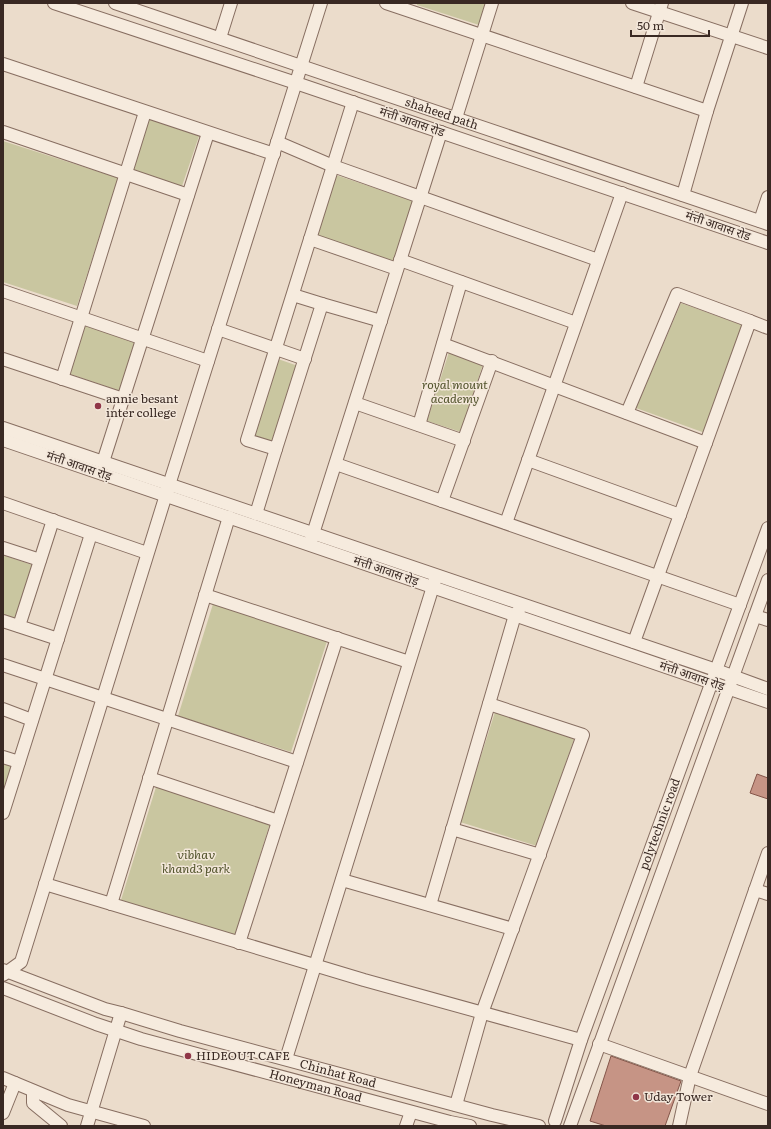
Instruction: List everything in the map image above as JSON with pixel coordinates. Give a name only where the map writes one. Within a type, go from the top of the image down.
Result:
[{"type":"street","name":"मंत्ती आवास रोड","points":[[54,3],[353,102],[768,243]]},
{"type":"street","name":"shaheed path","points":[[115,3],[764,223]]},
{"type":"street","points":[[220,38],[231,3]]},
{"type":"street","points":[[5,972],[21,962],[147,553],[321,3]]},
{"type":"street","points":[[386,3],[410,7],[482,35],[707,111]]},
{"type":"street","points":[[456,118],[492,3]]},
{"type":"street","points":[[632,3],[661,7],[768,48]]},
{"type":"street","points":[[683,195],[707,111],[742,3]]},
{"type":"street","points":[[636,87],[661,7]]},
{"type":"street","points":[[3,64],[208,133],[276,148],[333,166],[598,260]]},
{"type":"street","points":[[276,449],[247,440],[353,102]]},
{"type":"street","points":[[62,379],[145,112]]},
{"type":"street","points":[[3,132],[188,195]]},
{"type":"street","points":[[312,539],[441,132]]},
{"type":"street","points":[[103,462],[208,133]]},
{"type":"street","points":[[506,523],[622,193]]},
{"type":"street","points":[[764,223],[768,197]]},
{"type":"street","points":[[310,239],[461,282],[576,323]]},
{"type":"street","points":[[419,425],[461,282]]},
{"type":"street","points":[[3,290],[208,361]]},
{"type":"street","points":[[627,413],[678,294],[768,328]]},
{"type":"street","points":[[293,295],[381,321]]},
{"type":"street","points":[[256,514],[322,304]]},
{"type":"street","points":[[634,642],[750,321]]},
{"type":"street","points":[[218,329],[305,359]]},
{"type":"street","points":[[443,344],[492,361],[706,443]]},
{"type":"street","points":[[3,359],[123,399]]},
{"type":"street","points":[[442,501],[492,361]]},
{"type":"street","points":[[355,403],[464,441]]},
{"type":"street","points":[[3,428],[103,462],[167,490],[256,514],[312,539],[436,575],[768,689]]},
{"type":"street","name":"मंत्ती आवास रोड़","points":[[3,440],[167,490],[229,518],[312,539],[432,587],[768,702]]},
{"type":"street","points":[[528,460],[680,515]]},
{"type":"street","points":[[336,464],[740,605]]},
{"type":"street","points":[[3,503],[147,553]]},
{"type":"street","points":[[111,904],[229,518]]},
{"type":"street","points":[[19,626],[53,520]]},
{"type":"street","name":"polytechnic road","points":[[551,1124],[768,528]]},
{"type":"street","points":[[3,813],[90,534]]},
{"type":"street","points":[[3,548],[40,560]]},
{"type":"street","points":[[286,1059],[436,575]]},
{"type":"street","points":[[551,1124],[561,1122],[569,1126],[768,580]]},
{"type":"street","points":[[205,595],[409,662]]},
{"type":"street","points":[[430,905],[515,615],[522,604]]},
{"type":"street","points":[[755,616],[768,620]]},
{"type":"street","points":[[3,621],[58,639]]},
{"type":"street","points":[[239,943],[337,638]]},
{"type":"street","points":[[3,665],[297,762]]},
{"type":"street","points":[[456,1105],[482,1013],[583,735],[489,704]]},
{"type":"street","points":[[3,709],[32,720]]},
{"type":"street","points":[[3,757],[19,762]]},
{"type":"street","points":[[149,778],[278,821]]},
{"type":"street","points":[[452,829],[540,855]]},
{"type":"street","points":[[680,1126],[690,1076],[768,853]]},
{"type":"street","points":[[342,880],[513,929]]},
{"type":"street","points":[[45,884],[315,966],[581,1040]]},
{"type":"street","points":[[755,890],[768,894]]},
{"type":"street","name":"Chinhat Road","points":[[5,972],[105,1009],[456,1105],[539,1126]]},
{"type":"street","name":"Honeyman Road","points":[[3,988],[141,1039],[411,1112],[470,1126]]},
{"type":"street","points":[[86,1126],[121,1013]]},
{"type":"street","points":[[599,1044],[768,1104]]},
{"type":"street","points":[[3,1078],[68,1105],[144,1126]]},
{"type":"street","points":[[3,1113],[15,1083]]},
{"type":"street","points":[[33,1091],[33,1104],[61,1126]]},
{"type":"street","points":[[406,1126],[411,1112]]},
{"type":"green space","points":[[417,3],[486,3],[479,25],[417,5]]},
{"type":"green space","points":[[148,119],[199,136],[182,186],[132,169]]},
{"type":"green space","points":[[3,141],[118,178],[77,306],[3,282]]},
{"type":"green space","points":[[336,175],[413,201],[393,262],[315,236]]},
{"type":"green space","points":[[681,303],[742,325],[705,433],[636,408]]},
{"type":"green space","points":[[86,324],[137,342],[120,391],[70,374]]},
{"type":"green space","name":"royal mount academy","points":[[449,352],[483,364],[461,432],[427,421]]},
{"type":"green space","points":[[278,359],[298,366],[273,443],[252,436]]},
{"type":"green space","points":[[3,555],[32,565],[15,618],[3,615]]},
{"type":"green space","points":[[213,604],[327,641],[291,752],[178,716]]},
{"type":"green space","points":[[495,712],[574,739],[537,846],[460,822]]},
{"type":"green space","points":[[3,763],[12,766],[3,795]]},
{"type":"green space","name":"vibhav khand3 park","points":[[156,787],[270,823],[235,936],[121,900]]},
{"type":"building","points":[[757,774],[768,778],[768,799],[750,793]]},
{"type":"building","name":"Uday Tower","points":[[611,1056],[681,1081],[665,1126],[606,1126],[590,1121]]},
{"type":"place","name":"annie besant inter college","points":[[98,406]]},
{"type":"place","name":"HIDEOUT CAFE","points":[[188,1056]]},
{"type":"place","name":"Uday Tower","points":[[636,1097]]}]
